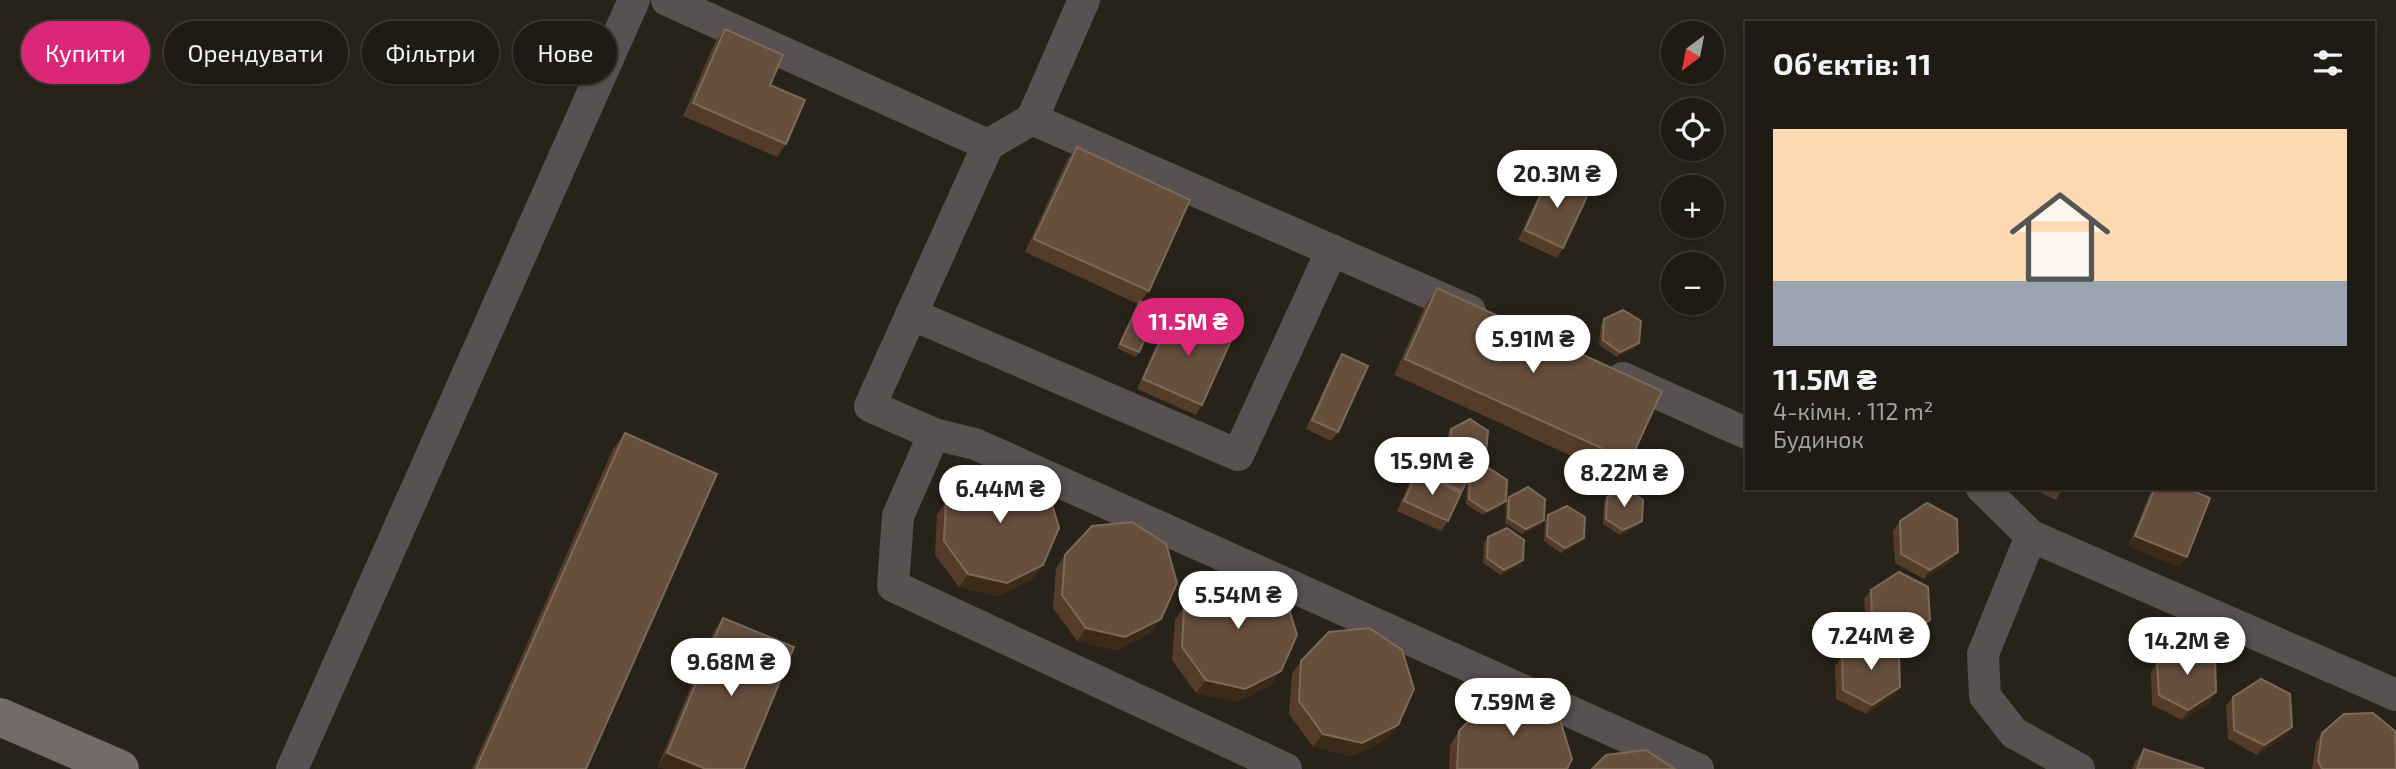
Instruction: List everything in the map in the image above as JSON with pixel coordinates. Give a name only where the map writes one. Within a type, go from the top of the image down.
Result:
[{"type":"street","points":[[292,769],[634,0]]},
{"type":"street","points":[[667,0],[988,145]]},
{"type":"street","points":[[1084,0],[1032,119],[988,145],[870,406],[934,434],[975,444],[1698,769]]},
{"type":"street","points":[[1032,119],[1495,322]]},
{"type":"street","points":[[911,314],[1238,455],[1332,250]]},
{"type":"street","points":[[1596,366],[1745,433]]},
{"type":"street","points":[[934,434],[898,516],[893,586],[1286,769]]},
{"type":"street","points":[[1984,490],[2031,536],[2396,695]]},
{"type":"street","points":[[2031,536],[1983,654],[1985,696],[2014,733],[2079,769]]},
{"type":"street","points":[[0,717],[120,769]]},
{"type":"building","points":[[725,29],[783,55],[770,85],[805,100],[786,144],[693,103]]},
{"type":"building","points":[[1077,147],[1190,200],[1149,291],[1034,239]]},
{"type":"building","points":[[1551,172],[1590,190],[1563,248],[1525,230]]},
{"type":"building","points":[[1437,288],[1662,391],[1630,461],[1405,359]]},
{"type":"building","points":[[1140,301],[1159,310],[1139,352],[1120,344]]},
{"type":"building","points":[[1174,310],[1233,336],[1202,405],[1143,379]]},
{"type":"building","points":[[1623,310],[1641,321],[1639,343],[1620,352],[1603,340],[1604,319]]},
{"type":"building","points":[[1342,354],[1368,366],[1338,432],[1312,420]]},
{"type":"building","points":[[1470,419],[1488,431],[1486,452],[1467,462],[1450,449],[1451,429]]},
{"type":"building","points":[[625,433],[717,474],[586,769],[476,769]]},
{"type":"building","points":[[1436,454],[1472,470],[1462,491],[1426,475]]},
{"type":"building","points":[[1014,468],[1048,490],[1059,528],[1043,565],[1007,583],[968,574],[944,541],[946,501],[974,472]]},
{"type":"building","points":[[1489,468],[1507,480],[1506,501],[1487,511],[1469,499],[1470,478]]},
{"type":"building","points":[[1417,472],[1461,493],[1448,521],[1404,501]]},
{"type":"building","points":[[1528,487],[1545,499],[1544,520],[1526,529],[1508,518],[1509,497]]},
{"type":"building","points":[[1626,489],[1643,500],[1642,521],[1623,530],[1606,519],[1607,497]]},
{"type":"building","points":[[2154,490],[2191,490],[2210,498],[2187,557],[2135,536]]},
{"type":"building","points":[[1927,503],[1957,519],[1958,552],[1930,570],[1901,554],[1900,521]]},
{"type":"building","points":[[1567,506],[1585,517],[1584,538],[1565,548],[1547,536],[1548,515]]},
{"type":"building","points":[[1132,522],[1166,544],[1177,583],[1161,619],[1125,637],[1086,628],[1062,595],[1065,555],[1092,526]]},
{"type":"building","points":[[1507,528],[1524,540],[1523,560],[1504,570],[1487,558],[1488,537]]},
{"type":"building","points":[[1899,572],[1928,587],[1930,620],[1902,638],[1872,623],[1871,590]]},
{"type":"building","points":[[1252,574],[1285,596],[1297,635],[1281,671],[1245,689],[1206,680],[1182,647],[1184,607],[1212,578]]},
{"type":"building","points":[[723,618],[794,647],[744,769],[706,769],[667,753]]},
{"type":"building","points":[[1369,628],[1402,650],[1414,689],[1398,725],[1362,743],[1323,734],[1299,701],[1301,661],[1329,632]]},
{"type":"building","points":[[1869,639],[1899,654],[1900,687],[1872,705],[1843,690],[1842,656]]},
{"type":"building","points":[[2185,644],[2215,659],[2216,692],[2188,710],[2159,695],[2157,662]]},
{"type":"building","points":[[2261,679],[2290,694],[2292,727],[2264,745],[2234,730],[2233,697]]},
{"type":"building","points":[[1527,698],[1560,720],[1572,759],[1567,769],[1457,769],[1459,731],[1487,702]]},
{"type":"building","points":[[2373,713],[2395,731],[2396,769],[2322,769],[2318,761],[2322,733],[2344,714]]},
{"type":"building","points":[[2144,749],[2204,769],[2137,769]]},
{"type":"building","points":[[1646,750],[1675,769],[1592,769],[1606,755]]}]
